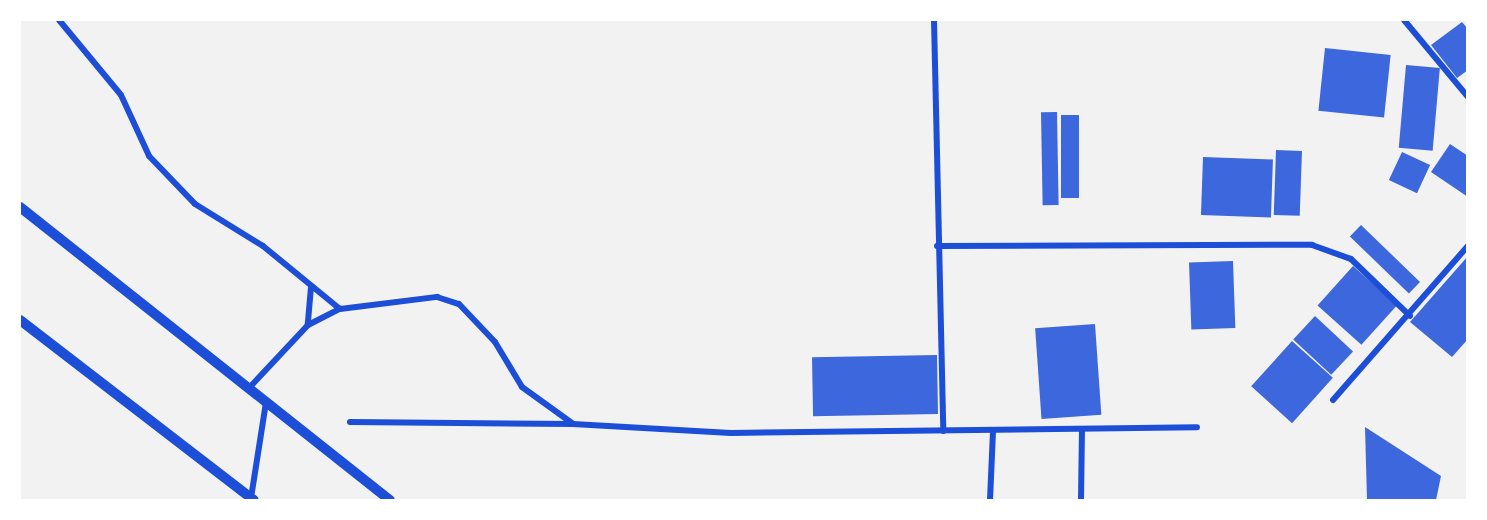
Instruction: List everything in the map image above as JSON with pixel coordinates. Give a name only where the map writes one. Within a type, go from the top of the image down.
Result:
[{"type":"street","points":[[59,20],[121,95],[149,156],[195,204],[263,246],[310,287],[340,309]]},
{"type":"street","points":[[934,20],[936,246],[943,431]]},
{"type":"street","points":[[1404,20],[1467,96]]},
{"type":"street","points":[[20,207],[390,501]]},
{"type":"street","points":[[936,246],[1312,245],[1351,259],[1410,316]]},
{"type":"street","points":[[1333,400],[1410,316],[1467,246]]},
{"type":"street","points":[[308,325],[310,287]]},
{"type":"street","points":[[249,388],[308,325],[340,309],[437,297],[459,304],[495,342],[522,387],[573,424]]},
{"type":"street","points":[[20,320],[252,499],[266,401]]},
{"type":"street","points":[[350,422],[573,424],[731,433],[993,432],[1197,427]]},
{"type":"street","points":[[1081,501],[1082,430]]},
{"type":"street","points":[[990,501],[993,432]]},
{"type":"building","points":[[1462,22],[1468,29],[1468,70],[1457,78],[1431,45]]},
{"type":"building","points":[[1325,48],[1391,55],[1384,118],[1318,111]]},
{"type":"building","points":[[1406,65],[1440,68],[1433,151],[1399,148]]},
{"type":"building","points":[[1041,112],[1057,112],[1059,205],[1043,205]]},
{"type":"building","points":[[1061,115],[1079,115],[1079,198],[1061,198]]},
{"type":"building","points":[[1450,144],[1468,156],[1468,197],[1431,172]]},
{"type":"building","points":[[1276,150],[1302,151],[1300,216],[1274,215]]},
{"type":"building","points":[[1402,152],[1430,165],[1417,193],[1389,180]]},
{"type":"building","points":[[1203,157],[1273,159],[1271,217],[1201,215]]},
{"type":"building","points":[[1361,225],[1420,282],[1409,293],[1350,237]]},
{"type":"building","points":[[1468,256],[1468,339],[1452,357],[1410,322]]},
{"type":"building","points":[[1233,261],[1235,328],[1191,329],[1189,263]]},
{"type":"building","points":[[1353,266],[1397,305],[1361,345],[1318,305]]},
{"type":"building","points":[[1315,316],[1353,351],[1331,375],[1293,339]]},
{"type":"building","points":[[1095,324],[1101,415],[1041,419],[1035,328]]},
{"type":"building","points":[[1292,341],[1333,378],[1292,423],[1251,386]]},
{"type":"building","points":[[937,355],[938,414],[813,416],[812,357]]},
{"type":"building","points":[[1365,427],[1441,476],[1436,500],[1367,500]]}]
